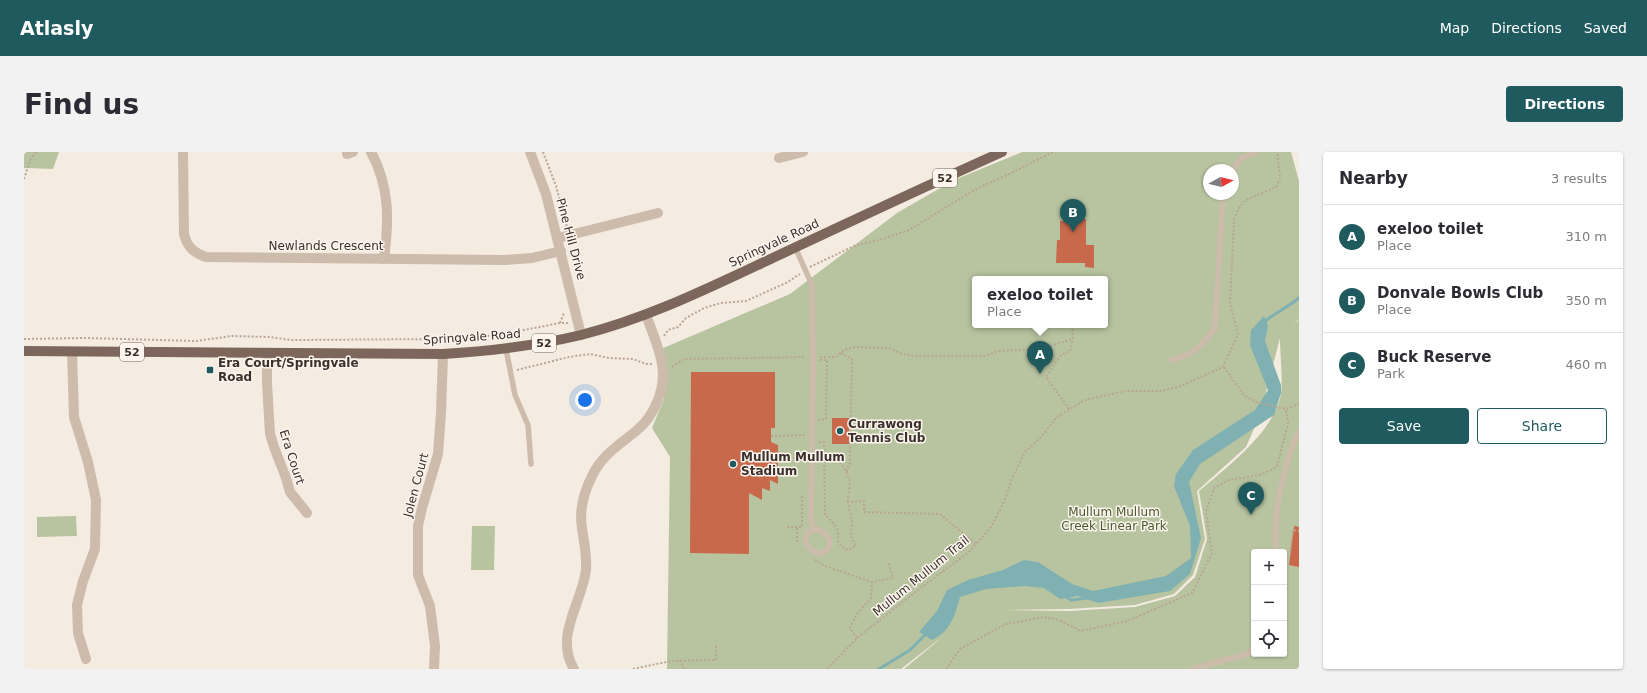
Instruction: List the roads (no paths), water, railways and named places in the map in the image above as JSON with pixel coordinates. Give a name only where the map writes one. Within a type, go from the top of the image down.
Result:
[{"type":"main road","name":"Springvale Road","points":[[24,352],[443,354],[506,349],[581,335],[646,315],[1002,152]]},
{"type":"street","name":"Newlands Crescent","points":[[184,152],[184,234],[188,246],[200,256],[215,259],[505,260],[532,258],[561,251]]},
{"type":"street","points":[[371,152],[379,168],[386,197],[388,227],[384,259]]},
{"type":"street","name":"Pine Hill Drive","points":[[530,152],[546,194],[581,335]]},
{"type":"street","points":[[779,158],[803,152]]},
{"type":"street","points":[[558,238],[658,213]]},
{"type":"street","points":[[574,669],[568,656],[567,640],[571,618],[583,586],[586,570],[586,551],[581,520],[583,499],[593,472],[609,451],[641,428],[654,409],[661,388],[662,364],[659,350],[646,315]]},
{"type":"street","points":[[72,352],[74,417],[88,462],[96,500],[95,549],[83,581],[77,605],[78,633],[86,659]]},
{"type":"street","name":"Era Court","points":[[267,354],[269,425],[272,440],[290,492],[308,513]]},
{"type":"street","name":"Jolen Court","points":[[434,669],[435,646],[430,606],[418,575],[418,526],[438,454],[443,354]]},
{"type":"lane","points":[[1236,164],[1240,158],[1257,152]]},
{"type":"lane","points":[[1170,360],[1193,353],[1204,343],[1215,328],[1223,200]]},
{"type":"lane","points":[[795,247],[812,285],[813,435],[811,520],[813,530]]},
{"type":"lane","points":[[506,349],[515,395],[528,426],[531,464]]},
{"type":"lane","points":[[1276,549],[1276,520],[1282,483],[1295,438],[1299,432]]},
{"type":"lane","points":[[818,529],[826,533],[829,537],[831,545],[825,552],[816,552],[812,550],[805,542],[808,532],[813,530],[818,529]]},
{"type":"lane","points":[[1192,669],[1247,654],[1251,651]]},
{"type":"water","points":[[1264,316],[1268,326],[1265,341],[1281,385],[1281,393],[1274,415],[1200,464],[1189,482],[1201,538],[1190,574],[1170,591],[1098,603],[1078,596],[1060,599],[1044,588],[1025,586],[986,589],[960,597],[948,627],[944,632],[932,640],[919,632],[937,611],[947,590],[968,580],[1003,570],[1024,560],[1038,562],[1072,584],[1093,591],[1166,576],[1191,558],[1190,526],[1174,486],[1176,474],[1193,450],[1255,410],[1268,390],[1250,345],[1251,330]]},
{"type":"waterway","points":[[1264,322],[1299,298]]},
{"type":"waterway","points":[[1065,596],[1071,600],[1088,598]]},
{"type":"waterway","points":[[879,669],[910,650],[927,633]]},
{"type":"place","name":"Donvale Bowls Club","points":[[1073,232]]},
{"type":"place","name":"Era Court/Springvale Road","points":[[210,370]]},
{"type":"place","name":"exeloo toilet","points":[[1040,374]]},
{"type":"place","name":"Currawong Tennis Club","points":[[840,431]]},
{"type":"place","name":"Mullum Mullum Stadium","points":[[733,464]]},
{"type":"place","name":"Buck Reserve","points":[[1251,515]]},
{"type":"park label","name":"Mullum Mullum Creek Linear Park","points":[[1114,519]]}]
